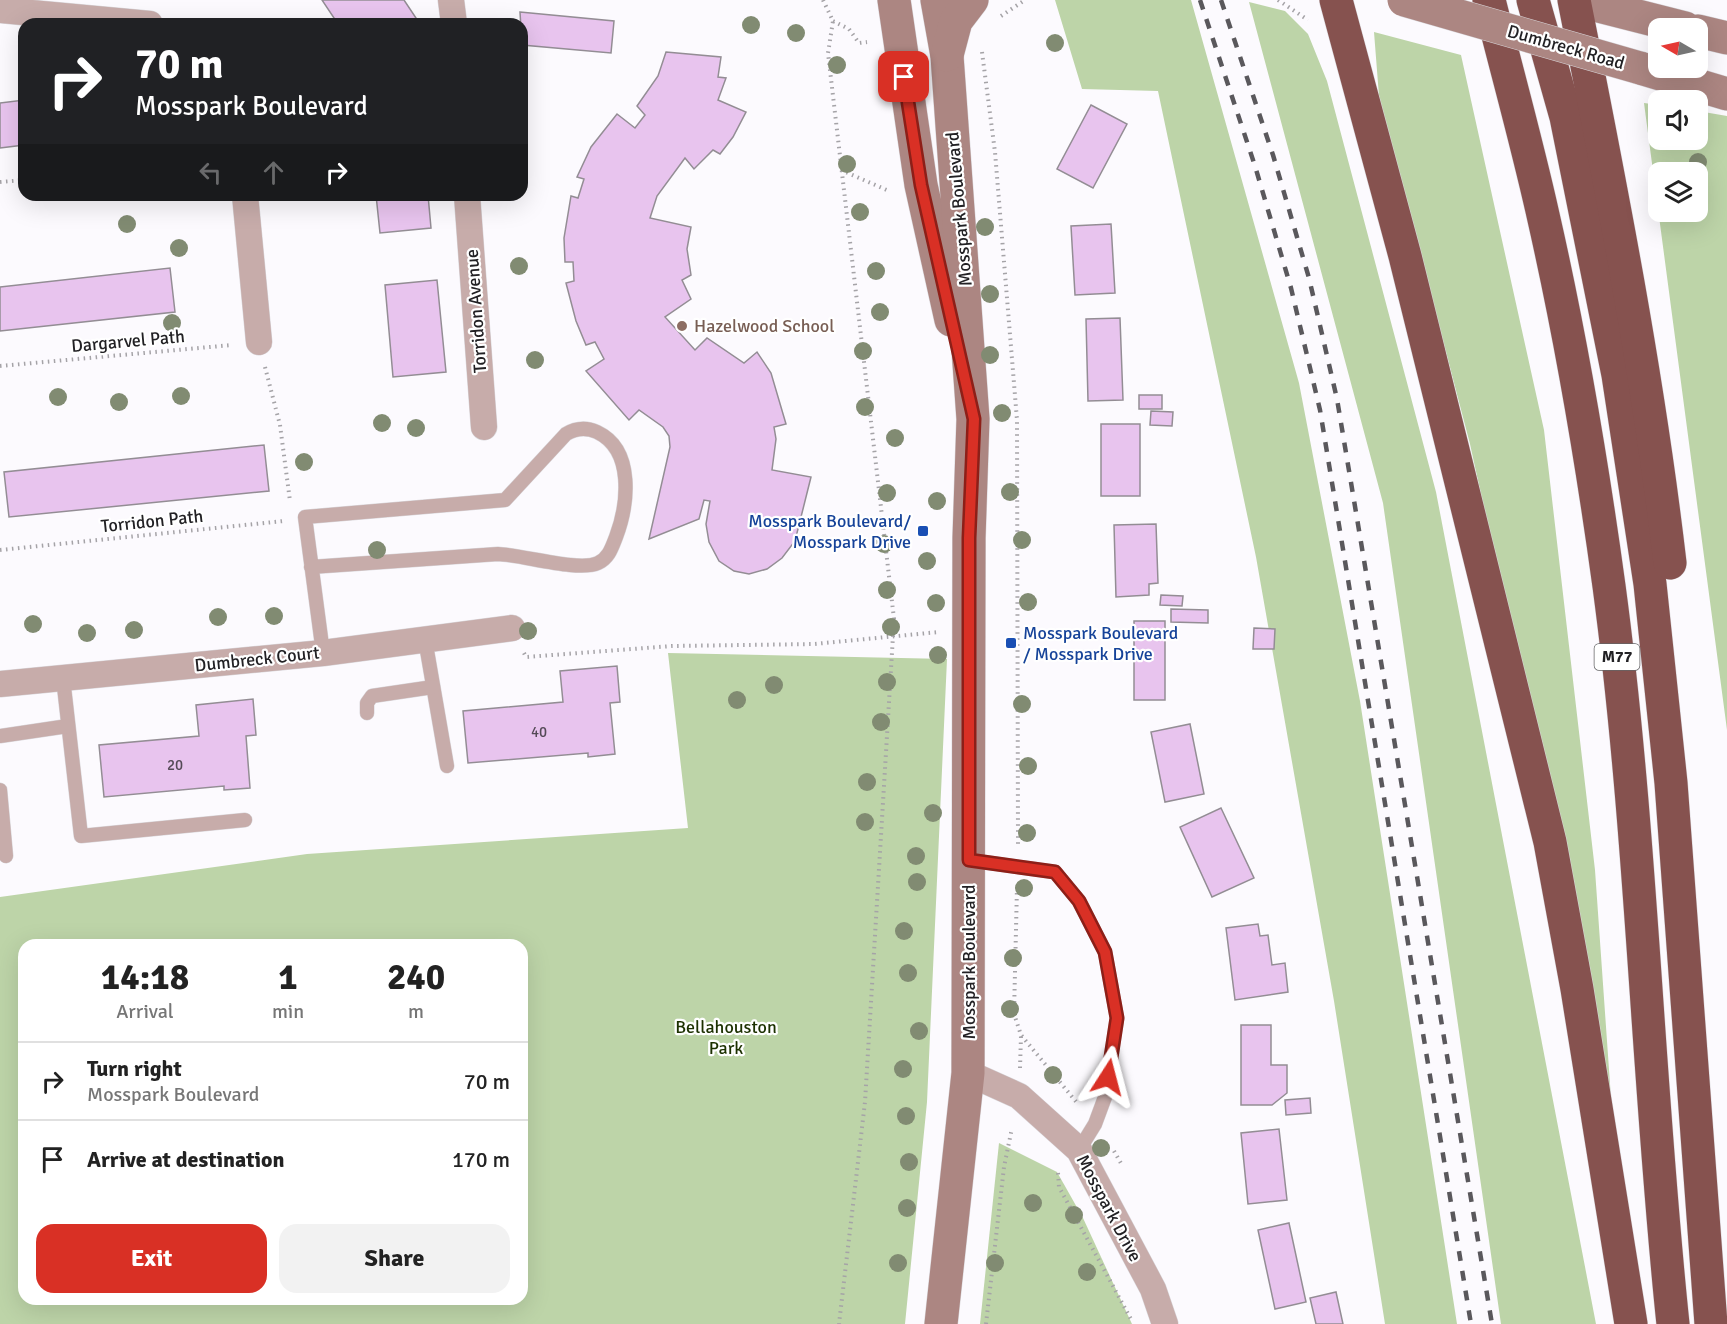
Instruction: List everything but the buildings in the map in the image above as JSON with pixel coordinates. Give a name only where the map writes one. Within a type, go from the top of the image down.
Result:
[{"type":"highway","points":[[1336,0],[1408,267],[1550,842],[1581,1012],[1631,1324]]},
{"type":"highway","name":"M77","points":[[1489,0],[1544,216],[1594,480],[1608,579],[1635,826],[1653,1103],[1673,1324]]},
{"type":"highway","name":"M77","points":[[1533,0],[1566,117],[1618,375],[1650,584],[1671,783],[1711,1324]]},
{"type":"highway","points":[[1575,0],[1636,326],[1662,497],[1680,650],[1695,827],[1727,1322]]},
{"type":"street","points":[[451,0],[453,18]]},
{"type":"street","name":"Mosspark Boulevard","points":[[894,0],[926,206],[974,419]]},
{"type":"street","name":"Mosspark Boulevard","points":[[937,0],[947,56],[974,419],[969,538],[968,1073],[941,1324]]},
{"type":"street","points":[[947,56],[956,21],[972,0]]},
{"type":"street","name":"Dumbreck Road","points":[[1404,0],[1727,94]]},
{"type":"street","points":[[1575,0],[1648,20]]},
{"type":"street","points":[[0,10],[86,18]]},
{"type":"street","points":[[1708,33],[1727,38]]},
{"type":"street","points":[[246,201],[259,342]]},
{"type":"street","name":"Torridon Avenue","points":[[467,201],[484,426]]},
{"type":"street","name":"Dumbreck Court","points":[[0,684],[322,653],[512,628]]},
{"type":"street","name":"Mosspark Drive","points":[[968,1073],[1019,1096],[1079,1150],[1153,1289],[1165,1324]]},
{"type":"lane","points":[[311,567],[498,554],[523,555],[578,567],[598,563],[608,554],[621,524],[626,497],[624,469],[613,446],[602,435],[590,430],[577,429],[566,434],[505,500],[299,519],[311,567],[322,653]]},
{"type":"lane","points":[[425,639],[447,766]]},
{"type":"lane","points":[[63,678],[81,836],[245,820]]},
{"type":"lane","points":[[367,712],[367,703],[372,696],[433,687]]},
{"type":"lane","points":[[0,736],[69,726]]},
{"type":"lane","points":[[0,790],[6,856]]},
{"type":"lane","points":[[969,860],[1055,872],[1079,901],[1105,952],[1117,1018],[1105,1097],[1095,1124],[1079,1150]]},
{"type":"path","points":[[823,0],[833,21],[828,54],[894,619],[865,1102],[839,1324]]},
{"type":"path","points":[[1278,0],[1308,20]]},
{"type":"path","points":[[833,21],[849,29],[858,43]]},
{"type":"path","points":[[982,53],[995,152],[1017,420],[1018,867],[1014,1014],[1022,1035],[1095,1124],[1123,1168]]},
{"type":"path","points":[[842,170],[926,206]]},
{"type":"path","points":[[0,182],[18,180]]},
{"type":"path","points":[[259,342],[280,425],[299,519]]},
{"type":"path","name":"Dargarvel Path","points":[[0,366],[259,342]]},
{"type":"path","name":"Torridon Path","points":[[0,550],[299,519]]},
{"type":"path","points":[[512,628],[526,657],[672,646],[814,644],[969,630]]},
{"type":"path","points":[[986,1324],[1004,1167],[1019,1096],[1022,1035]]},
{"type":"path","points":[[1058,1132],[1059,1187],[1134,1324]]},
{"type":"green space","points":[[1055,0],[1191,0],[1299,383],[1360,701],[1457,1324],[1385,1324],[1334,1001],[1256,557],[1158,91],[1082,89]]},
{"type":"green space","points":[[1249,2],[1285,11],[1308,34],[1327,81],[1436,492],[1596,1324],[1501,1324],[1383,503]]},
{"type":"green space","points":[[1374,32],[1461,55],[1544,430],[1595,870],[1615,1155],[1564,874],[1470,444],[1379,96]]},
{"type":"green space","points":[[1644,103],[1648,104],[1648,133]]},
{"type":"green space","points":[[1708,113],[1727,116],[1727,730],[1660,222],[1708,222],[1708,162],[1652,162],[1650,150],[1708,150]]},
{"type":"green space","name":"Bellahouston Park","points":[[668,653],[947,659],[927,1102],[905,1324],[0,1324],[0,897],[307,854],[688,828]]},
{"type":"green space","points":[[999,1143],[1057,1172],[1083,1218],[1132,1324],[980,1324]]},
{"type":"railway","points":[[1200,0],[1255,166],[1291,288],[1320,410],[1471,1324]]},
{"type":"railway","points":[[1221,0],[1273,155],[1309,278],[1337,399],[1492,1324]]},
{"type":"place","name":"Hazelwood School","points":[[682,326]]},
{"type":"place","name":"Mosspark Boulevard/ Mosspark Drive","points":[[923,531]]},
{"type":"place","name":"Mosspark Boulevard / Mosspark Drive","points":[[1011,643]]},
{"type":"route","points":[[904,77],[921,185],[974,419],[969,538],[969,860],[1055,872],[1079,901],[1105,952],[1117,1018],[1108,1077]]}]
